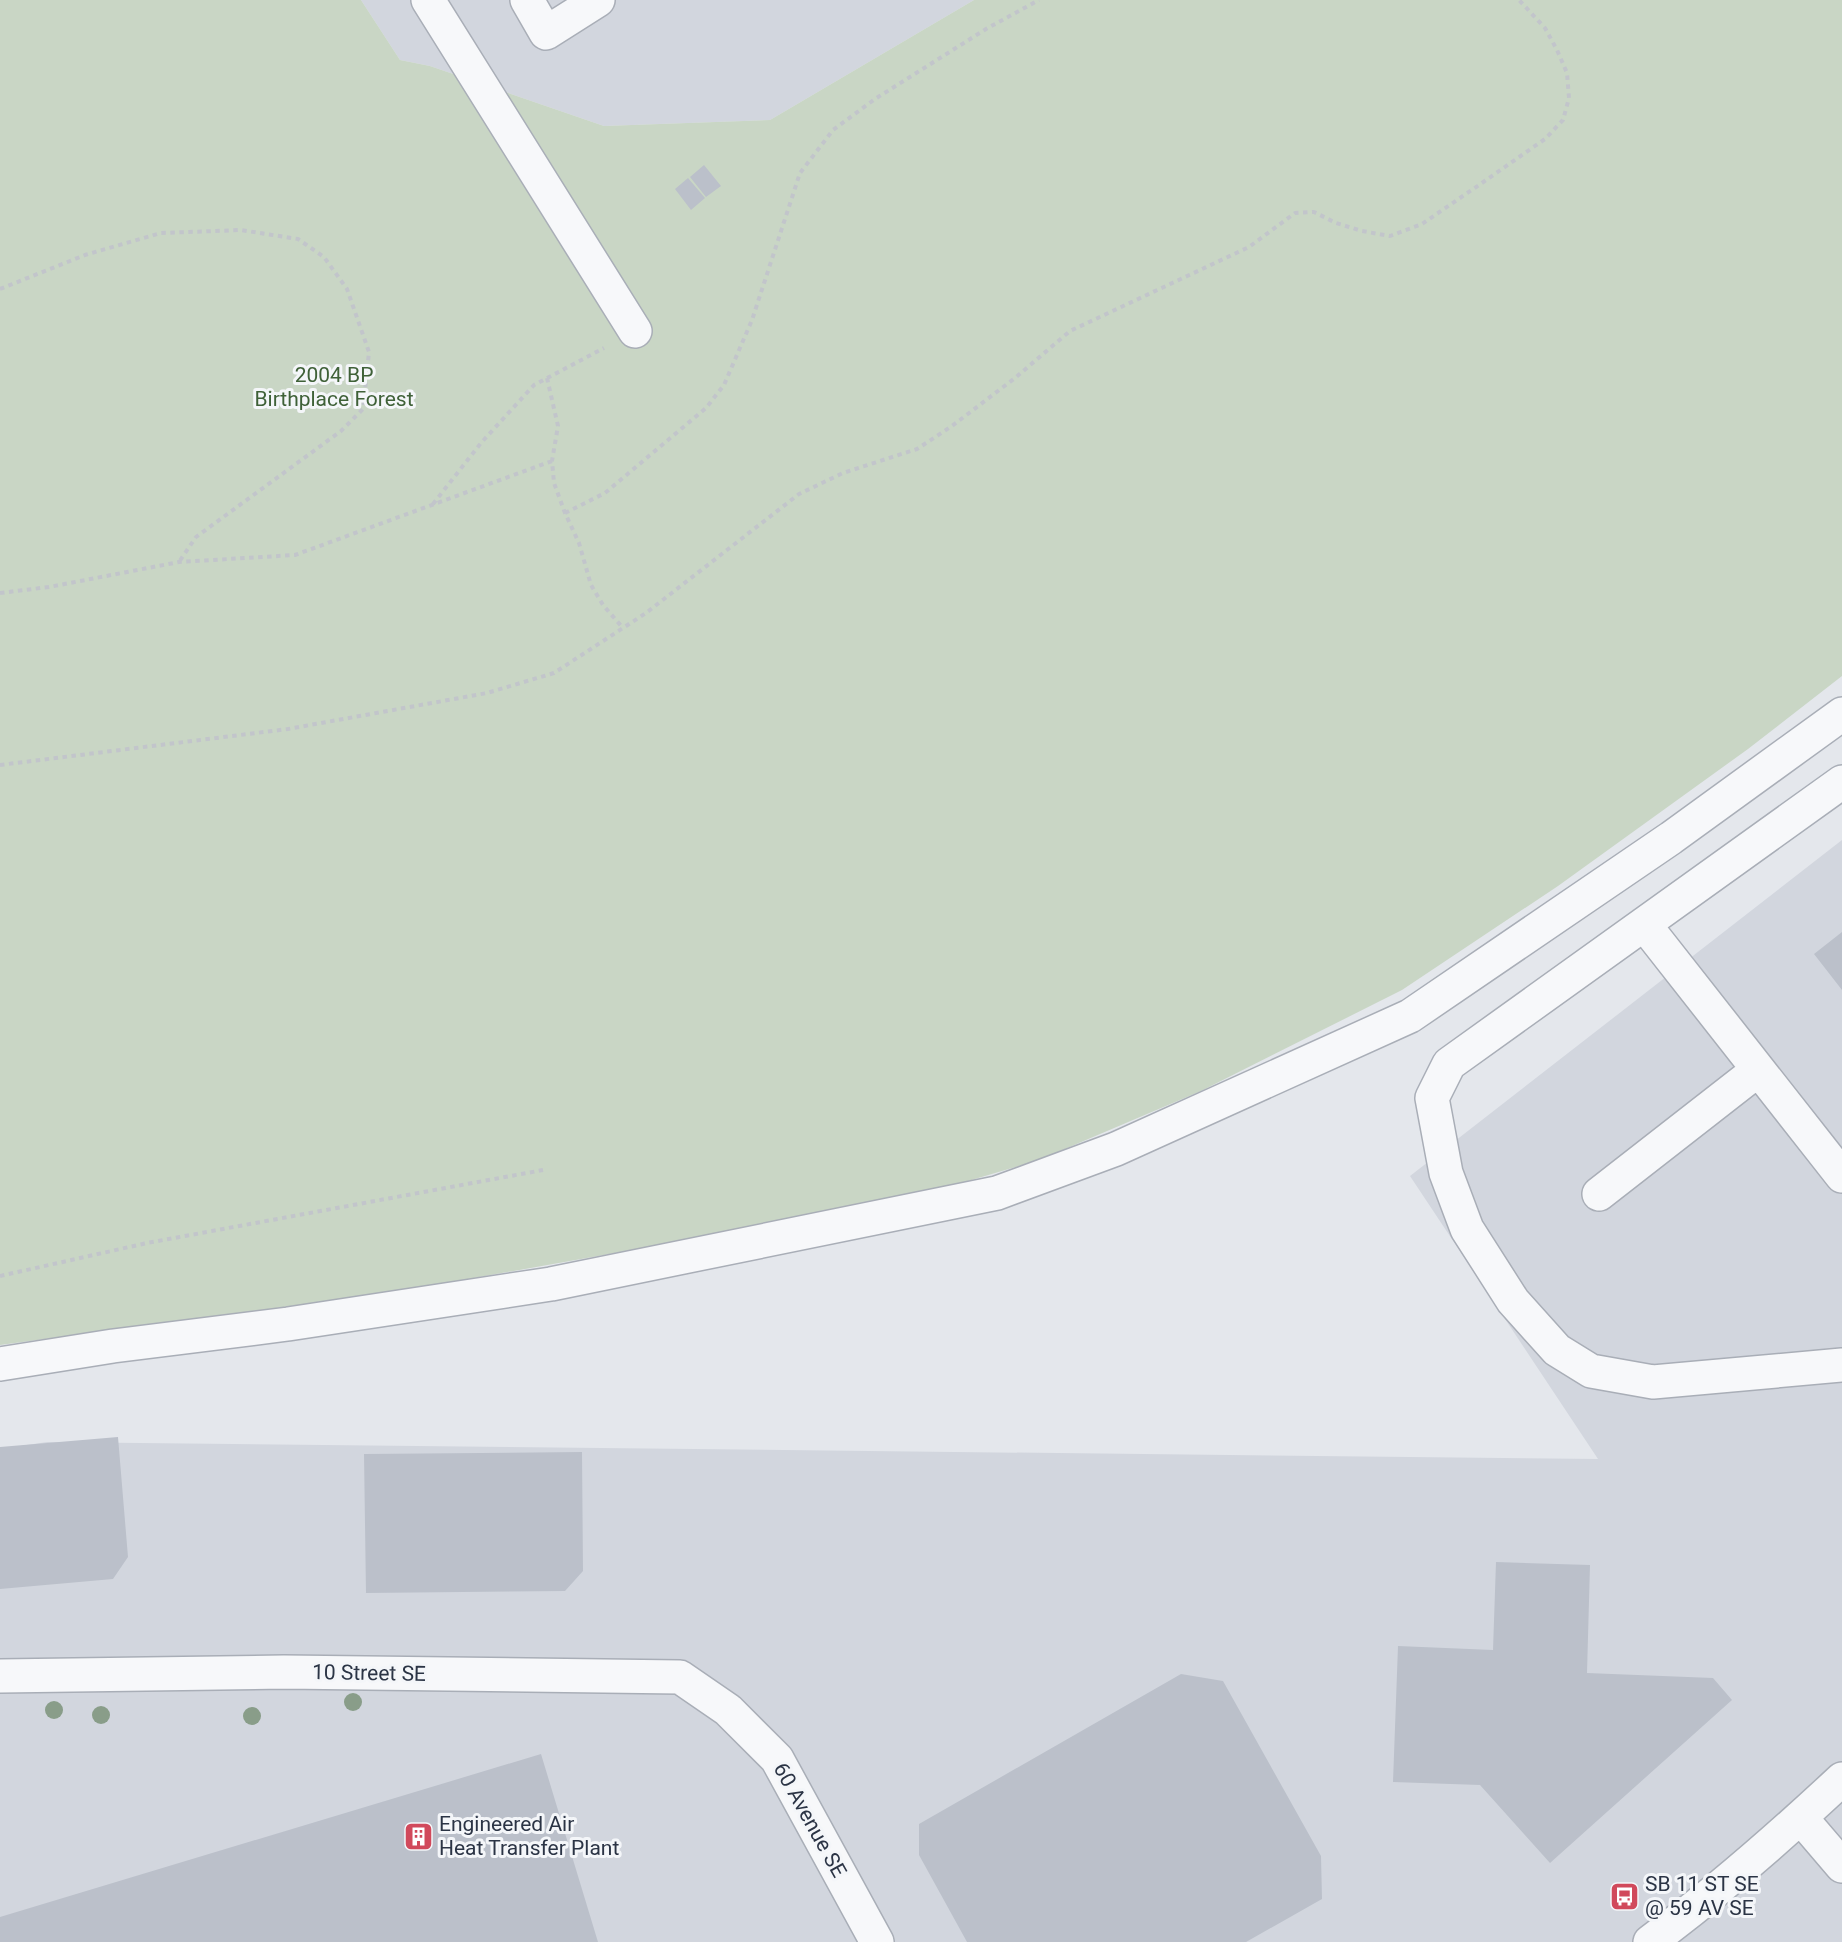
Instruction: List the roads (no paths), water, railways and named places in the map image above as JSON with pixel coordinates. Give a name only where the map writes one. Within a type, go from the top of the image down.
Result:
[{"type":"street","points":[[428,0],[635,331]]},
{"type":"street","points":[[527,0],[546,33],[598,0]]},
{"type":"street","points":[[0,1364],[551,1284],[997,1193],[1116,1149],[1410,1016],[1671,838],[1842,714]]},
{"type":"street","points":[[1842,782],[1449,1064],[1432,1098],[1446,1173],[1467,1229],[1513,1301],[1557,1350],[1591,1371],[1653,1382],[1842,1365]]},
{"type":"street","points":[[1644,924],[1842,1176]]},
{"type":"street","points":[[1599,1194],[1758,1070]]},
{"type":"street","name":"10 Street SE","points":[[0,1676],[284,1672],[680,1677],[728,1710]]},
{"type":"street","name":"60 Avenue SE","points":[[728,1710],[777,1759],[877,1942]]},
{"type":"street","points":[[1650,1942],[1801,1818],[1842,1779]]},
{"type":"street","points":[[1801,1818],[1842,1866]]},
{"type":"place","name":"Engineered Air Heat Transfer Plant","points":[[418,1836]]},
{"type":"place","name":"SB 11 ST SE @ 59 AV SE","points":[[1624,1896]]},
{"type":"park label","name":"2004 BP Birthplace Forest","points":[[334,387]]}]
